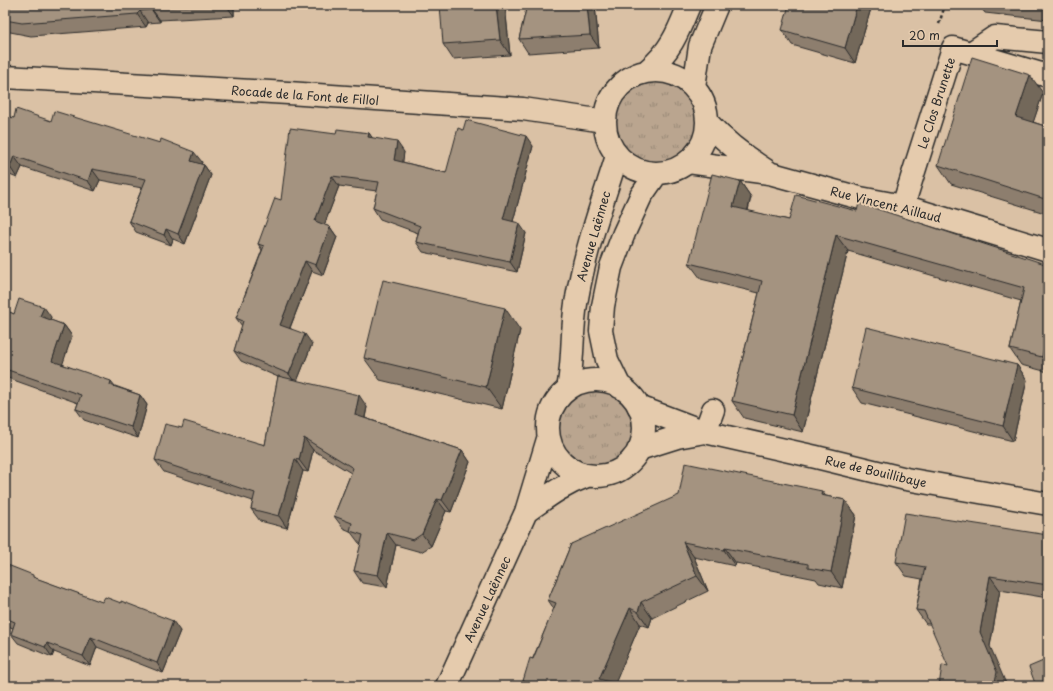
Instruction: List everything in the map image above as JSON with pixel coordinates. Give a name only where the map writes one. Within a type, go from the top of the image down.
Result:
[{"type":"main road","points":[[648,70],[661,59],[676,36],[689,5]]},
{"type":"main road","points":[[694,87],[700,46],[717,5]]},
{"type":"main road","points":[[971,53],[994,37],[1048,42]]},
{"type":"main road","name":"Le Clos Brunette","points":[[904,206],[953,48],[1048,76]]},
{"type":"main road","points":[[648,70],[665,71],[681,76],[694,87],[704,103],[708,123],[705,137],[698,150],[688,162],[674,170],[656,173],[642,172],[628,166],[617,156],[610,146],[605,134],[604,121],[606,106],[612,94],[622,82],[634,74],[648,70]]},
{"type":"main road","name":"Rocade de la Font de Fillol","points":[[5,77],[522,109],[604,121]]},
{"type":"main road","name":"Rue Vincent Aillaud","points":[[708,123],[742,155],[769,173]]},
{"type":"main road","name":"Avenue Laënnec","points":[[568,389],[576,300],[583,264],[594,224],[617,156]]},
{"type":"main road","name":"Rue Vincent Aillaud","points":[[688,162],[769,173],[860,198],[904,206],[1048,250]]},
{"type":"main road","points":[[620,387],[607,360],[601,331],[603,306],[611,267],[624,233],[641,196],[656,173]]},
{"type":"main road","points":[[594,380],[607,381],[620,387],[631,395],[639,407],[644,421],[644,435],[639,449],[630,462],[618,472],[603,476],[587,476],[576,473],[566,467],[555,454],[548,439],[547,425],[551,411],[558,399],[568,389],[580,383],[594,380]]},
{"type":"main road","name":"Rue de Bouillibaye","points":[[639,407],[705,432],[906,479],[1048,504]]},
{"type":"main road","points":[[705,432],[713,410]]},
{"type":"main road","name":"Rue de Bouillibaye","points":[[639,449],[677,437],[705,432]]},
{"type":"main road","name":"Avenue Laënnec","points":[[447,686],[526,512],[548,439]]},
{"type":"main road","name":"Avenue Laënnec","points":[[526,512],[559,488],[587,476]]},
{"type":"path","points":[[942,13],[945,5]]},
{"type":"green space","points":[[656,71],[676,74],[685,79],[699,93],[704,102],[707,122],[704,142],[699,151],[685,165],[676,170],[656,173],[636,170],[627,165],[613,151],[608,142],[605,122],[608,102],[613,93],[627,79],[636,74]]},
{"type":"green space","points":[[596,380],[614,384],[623,388],[630,394],[636,401],[640,410],[644,428],[640,446],[636,455],[630,462],[623,468],[614,472],[596,476],[578,472],[569,468],[562,462],[556,455],[552,446],[548,428],[552,410],[556,401],[562,394],[569,388],[578,384]]},
{"type":"building","points":[[5,5],[202,5],[151,8],[140,11],[137,14],[22,23],[5,20]]},
{"type":"building","points":[[440,5],[496,5],[500,40],[443,44]]},
{"type":"building","points":[[527,5],[587,5],[590,35],[519,39]]},
{"type":"building","points":[[789,5],[857,5],[845,48],[782,30]]},
{"type":"building","points":[[1030,5],[1048,5],[1048,7]]},
{"type":"building","points":[[972,57],[1030,75],[1016,117],[1048,127],[1048,200],[938,165]]},
{"type":"building","points":[[16,109],[51,121],[54,111],[160,143],[161,139],[194,152],[191,161],[204,165],[178,234],[166,229],[164,235],[129,221],[146,179],[92,169],[88,181],[14,156],[10,167],[5,165],[5,116],[14,118]]},
{"type":"building","points":[[466,120],[526,136],[503,219],[519,223],[510,262],[416,242],[420,226],[373,208],[379,182],[332,176],[315,221],[330,227],[316,265],[305,261],[280,325],[305,334],[289,374],[234,351],[243,321],[236,318],[264,246],[258,244],[275,198],[281,200],[290,128],[336,134],[337,129],[369,133],[368,137],[397,142],[394,160],[446,173],[458,128],[463,130]]},
{"type":"building","points":[[712,174],[740,181],[733,207],[789,220],[796,195],[857,211],[859,203],[1048,265],[1048,331],[1042,357],[1010,349],[1024,288],[836,235],[792,415],[732,401],[762,281],[689,263]]},
{"type":"building","points":[[383,280],[505,308],[486,387],[364,358]]},
{"type":"building","points":[[19,299],[44,307],[40,316],[64,325],[52,361],[111,381],[110,385],[140,395],[131,427],[76,409],[81,395],[5,369],[5,310],[14,314]]},
{"type":"building","points":[[866,327],[1017,365],[1003,426],[852,388]]},
{"type":"building","points":[[278,376],[359,395],[355,415],[462,450],[442,500],[437,499],[422,534],[413,540],[387,533],[378,575],[354,571],[363,535],[350,531],[352,523],[334,516],[353,468],[304,438],[299,460],[295,459],[279,516],[251,509],[255,493],[155,460],[165,424],[182,428],[184,421],[265,445]]},
{"type":"building","points":[[685,463],[822,491],[821,495],[845,500],[831,572],[808,568],[808,564],[725,548],[724,550],[683,542],[697,576],[641,602],[638,612],[630,608],[599,679],[621,685],[620,686],[537,686],[523,681],[530,658],[533,659],[556,603],[548,600],[571,544],[679,495]]},
{"type":"building","points":[[905,513],[1048,535],[1048,585],[990,576],[980,632],[997,672],[994,686],[939,686],[942,665],[948,666],[924,611],[916,610],[925,567],[896,562]]},
{"type":"building","points":[[5,564],[33,575],[33,577],[102,602],[105,597],[121,603],[121,601],[173,621],[157,663],[91,637],[83,656],[47,643],[45,647],[11,634],[15,622],[5,618]]},
{"type":"building","points":[[1048,659],[1048,686],[1036,686],[1029,667]]}]
